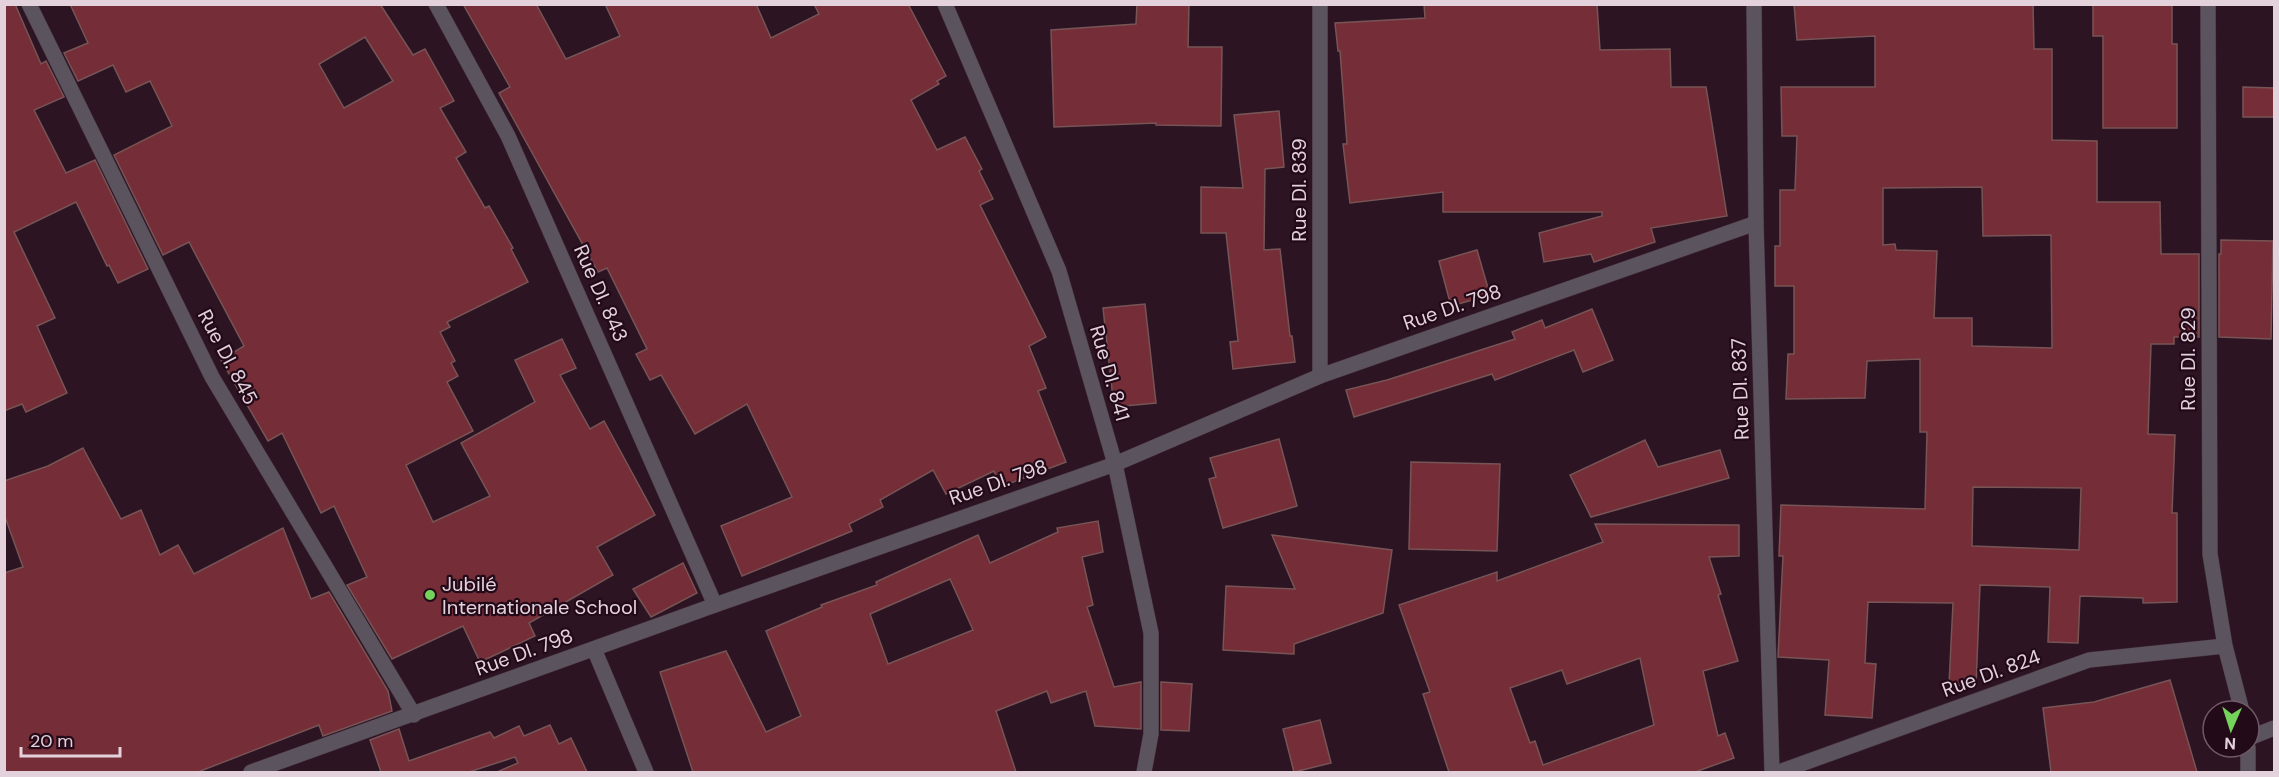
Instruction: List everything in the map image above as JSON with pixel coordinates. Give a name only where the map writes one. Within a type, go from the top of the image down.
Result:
[{"type":"street","name":"Rue DI. 845","points":[[29,4],[212,377],[414,715]]},
{"type":"street","name":"Rue DI. 843","points":[[436,4],[508,136],[715,605]]},
{"type":"street","name":"Rue DI. 841","points":[[945,4],[1059,271],[1115,464],[1151,633],[1151,734],[1144,772]]},
{"type":"street","name":"Rue DI. 839","points":[[1320,4],[1320,376]]},
{"type":"street","name":"Rue DI. 837","points":[[1754,4],[1756,223],[1772,772]]},
{"type":"street","name":"Rue DI. 829","points":[[2208,4],[2210,554],[2225,646],[2239,699]]},
{"type":"street","name":"Rue DI. 798","points":[[251,772],[1115,464],[1320,376],[1756,223]]},
{"type":"street","name":"Rue DI. 824","points":[[1779,772],[2089,660],[2225,646]]},
{"type":"street","points":[[594,649],[646,772]]},
{"type":"building","points":[[4,4],[15,4],[41,64],[46,61],[64,97],[34,110],[66,173],[95,160],[148,269],[118,283],[109,265],[107,266],[76,202],[14,232],[55,318],[37,326],[67,393],[26,412],[22,404],[4,411]]},
{"type":"building","points":[[70,4],[380,4],[413,55],[425,49],[454,101],[440,108],[466,152],[456,158],[485,208],[489,206],[513,248],[511,249],[528,282],[447,322],[450,327],[440,332],[455,361],[451,363],[458,376],[447,382],[473,431],[406,465],[433,522],[490,496],[461,443],[535,402],[515,360],[562,339],[576,368],[560,375],[590,429],[604,421],[655,515],[597,547],[613,575],[529,623],[535,636],[480,662],[463,626],[392,659],[347,585],[367,577],[334,506],[321,513],[282,433],[268,441],[221,360],[244,346],[189,242],[163,255],[114,155],[172,126],[150,81],[126,92],[113,65],[78,81],[64,53],[88,43]],"holes":[[[365,37],[393,81],[344,108],[319,64]]]},
{"type":"building","points":[[463,4],[536,4],[566,59],[620,36],[605,4],[756,4],[771,38],[819,14],[814,4],[908,4],[946,76],[937,81],[939,84],[911,100],[937,150],[965,137],[982,169],[979,171],[993,199],[980,205],[1046,337],[1029,346],[1046,388],[1038,391],[1066,462],[1000,487],[994,471],[946,494],[933,470],[880,500],[883,507],[849,524],[852,531],[742,576],[721,526],[792,497],[747,404],[695,434],[661,375],[650,380],[636,354],[647,349],[607,268],[598,272],[499,93],[510,87]]},
{"type":"building","points":[[1137,4],[1189,4],[1188,47],[1222,47],[1221,126],[1156,125],[1156,123],[1054,127],[1051,30],[1136,24]]},
{"type":"building","points":[[1424,4],[1597,4],[1600,50],[1670,49],[1671,87],[1706,87],[1727,216],[1651,228],[1655,242],[1594,262],[1591,254],[1544,262],[1539,233],[1602,216],[1602,212],[1443,212],[1443,192],[1350,203],[1343,144],[1347,144],[1340,51],[1338,51],[1335,23],[1425,18]]},
{"type":"building","points":[[1794,4],[2033,4],[2034,49],[2052,49],[2052,140],[2097,141],[2097,202],[2160,202],[2161,254],[2199,254],[2199,337],[2174,337],[2174,344],[2151,344],[2148,434],[2175,435],[2172,513],[2177,513],[2177,602],[2143,603],[2143,598],[2080,596],[2078,643],[2048,642],[2050,587],[1980,585],[1976,686],[1949,685],[1953,603],[1868,602],[1865,663],[1876,664],[1872,718],[1825,715],[1829,660],[1778,657],[1783,556],[1779,556],[1781,505],[1925,509],[1927,432],[1920,432],[1920,359],[1867,361],[1865,398],[1786,399],[1788,354],[1794,354],[1794,286],[1775,286],[1775,246],[1780,246],[1780,190],[1795,190],[1797,136],[1782,136],[1781,87],[1875,87],[1875,36],[1797,40]],"holes":[[[1982,187],[1983,236],[2051,235],[2052,348],[1972,346],[1972,318],[1934,318],[1937,251],[1896,250],[1895,244],[1883,245],[1883,188]],[[1973,487],[2081,488],[2079,550],[1972,546]]]},
{"type":"building","points":[[2093,4],[2172,4],[2172,44],[2177,44],[2177,128],[2103,128],[2103,36],[2093,36]]},
{"type":"building","points":[[2243,87],[2274,88],[2274,117],[2243,117]]},
{"type":"building","points":[[1279,111],[1284,167],[1265,169],[1264,250],[1280,249],[1295,362],[1233,369],[1230,342],[1238,341],[1226,233],[1201,233],[1201,187],[1243,188],[1234,115]]},
{"type":"building","points":[[2221,240],[2273,241],[2271,339],[2219,337]]},
{"type":"building","points":[[1477,250],[1490,295],[1451,306],[1439,261]]},
{"type":"building","points":[[1145,304],[1156,403],[1114,407],[1103,308]]},
{"type":"building","points":[[1592,309],[1613,360],[1583,372],[1574,350],[1495,380],[1492,374],[1354,417],[1346,390],[1387,380],[1515,339],[1512,332],[1542,320],[1545,328]]},
{"type":"building","points":[[1279,439],[1297,506],[1223,528],[1209,479],[1216,477],[1210,458]]},
{"type":"building","points":[[1645,440],[1658,467],[1720,450],[1729,478],[1591,517],[1570,475]]},
{"type":"building","points":[[83,448],[121,519],[141,510],[160,555],[178,545],[194,574],[283,528],[311,599],[329,592],[388,691],[392,711],[323,736],[319,725],[198,772],[4,772],[4,573],[23,567],[4,514],[4,481],[48,466]]},
{"type":"building","points":[[1411,462],[1500,464],[1497,551],[1409,549]]},
{"type":"building","points":[[1098,521],[1103,552],[1082,557],[1093,605],[1087,607],[1114,687],[1141,682],[1141,729],[1095,726],[1086,691],[1051,703],[1047,691],[996,711],[1016,772],[693,772],[660,672],[726,651],[766,732],[801,716],[766,631],[822,607],[821,605],[877,585],[876,582],[978,535],[990,563],[1058,532],[1057,528]],"holes":[[[950,579],[973,630],[888,664],[870,614]]]},
{"type":"building","points":[[1595,524],[1739,525],[1739,556],[1709,557],[1738,661],[1703,671],[1718,736],[1725,733],[1734,758],[1695,772],[1449,772],[1423,694],[1430,692],[1399,605],[1497,572],[1497,581],[1603,542]],"holes":[[[1640,658],[1654,725],[1543,765],[1535,741],[1530,743],[1510,688],[1562,670],[1567,684]]]},
{"type":"building","points":[[1272,535],[1392,550],[1383,613],[1294,644],[1294,654],[1223,650],[1226,586],[1295,589]]},
{"type":"building","points":[[683,563],[697,593],[651,617],[633,589]]},
{"type":"building","points":[[2170,680],[2197,772],[2051,772],[2043,708],[2094,702]]},
{"type":"building","points":[[1161,682],[1192,684],[1189,731],[1161,730]]},
{"type":"building","points":[[1320,720],[1331,763],[1294,772],[1283,729]]},
{"type":"building","points":[[550,725],[559,744],[571,738],[587,772],[497,772],[518,763],[515,757],[469,772],[381,772],[370,740],[399,729],[409,761],[490,732],[494,738],[519,726],[524,736]]},
{"type":"place","name":"Jubilé Internationale School","points":[[430,595]]}]
